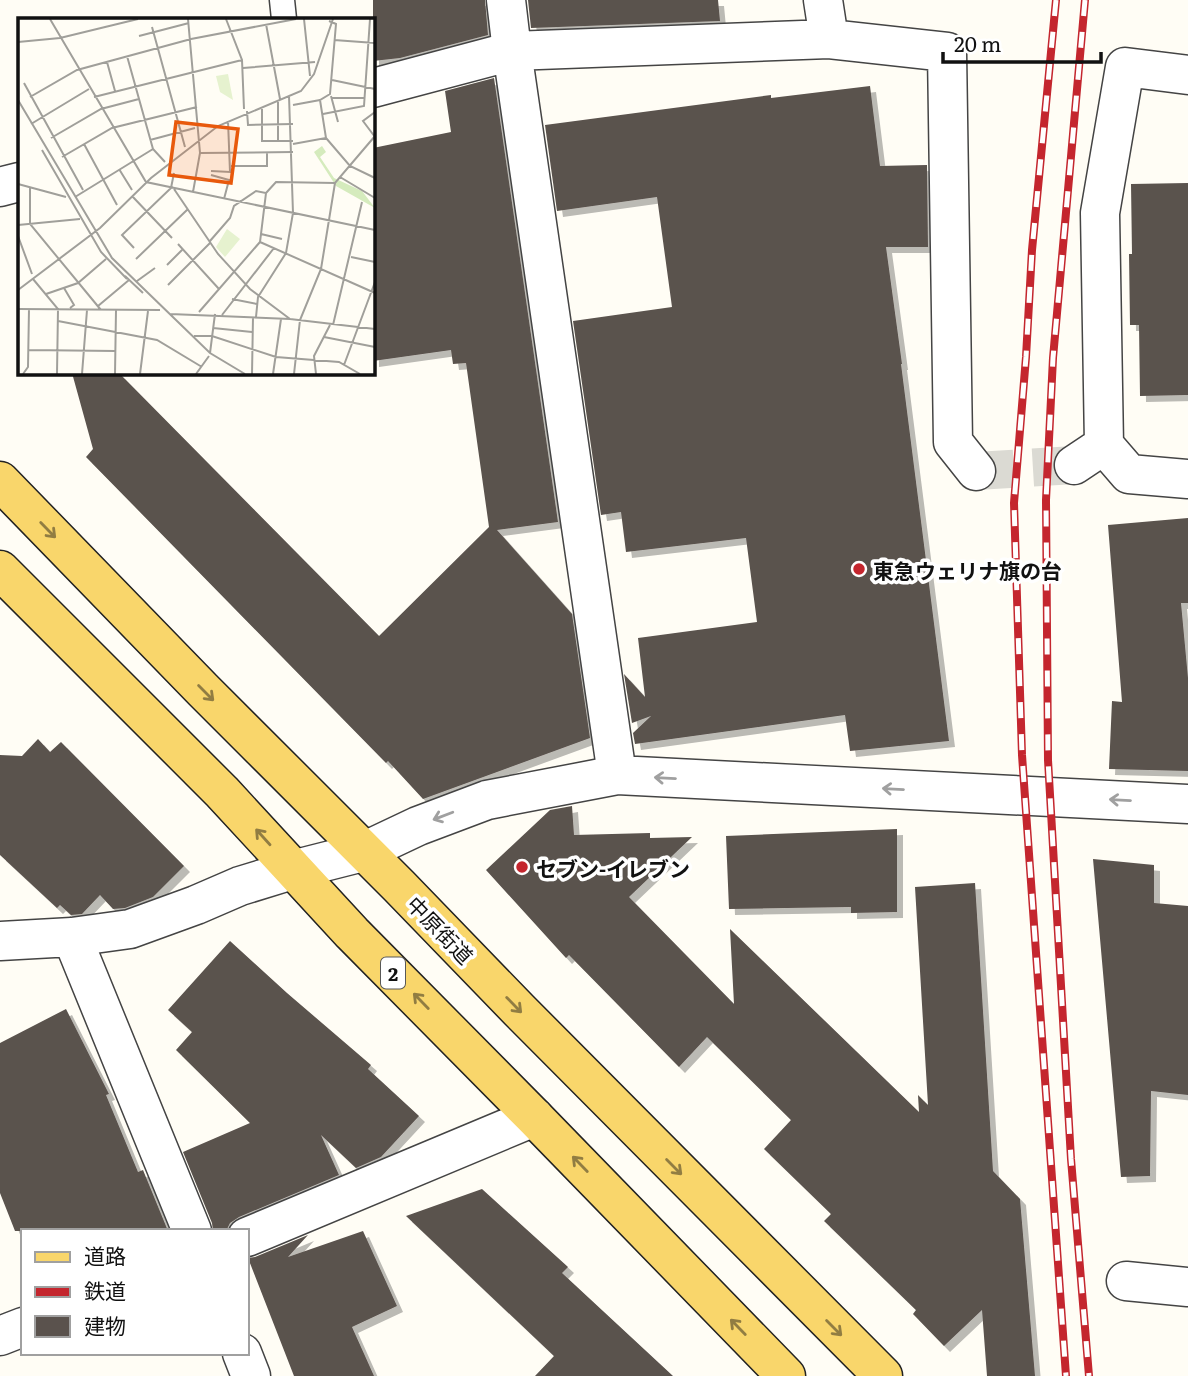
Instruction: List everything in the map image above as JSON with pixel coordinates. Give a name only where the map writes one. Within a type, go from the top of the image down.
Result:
[{"type":"main road","name":"中原街道","points":[[0,481],[194,681],[883,1376]]},
{"type":"main road","name":"2","points":[[0,570],[222,792],[352,933],[786,1376]]},
{"type":"street","points":[[506,0],[617,775]]},
{"type":"street","points":[[823,0],[829,39]]},
{"type":"street","points":[[374,88],[512,51],[829,39],[947,52],[953,442],[975,471]]},
{"type":"street","points":[[1188,75],[1125,67],[1100,213],[1089,455],[1129,474],[1188,479]]},
{"type":"street","points":[[0,187],[18,182]]},
{"type":"street","points":[[0,941],[72,937],[130,929],[240,886],[363,852],[418,826],[487,800],[617,775],[1188,804]]},
{"type":"street","points":[[72,937],[191,1229]]},
{"type":"street","points":[[248,1237],[534,1117]]},
{"type":"street","points":[[1126,1281],[1188,1287]]},
{"type":"street","points":[[0,1336],[21,1328]]},
{"type":"street","points":[[243,1355],[251,1376]]},
{"type":"lane","points":[[282,0],[284,18]]},
{"type":"building","points":[[373,0],[485,0],[488,35],[400,58],[374,61]]},
{"type":"building","points":[[528,0],[718,0],[720,21],[531,28]]},
{"type":"building","points":[[494,78],[558,522],[497,530],[572,614],[590,738],[423,799],[86,457],[93,449],[72,374],[120,374],[379,636],[489,527],[466,363],[453,364],[451,350],[374,361],[374,148],[451,132],[445,91]]},
{"type":"building","points":[[870,86],[880,166],[927,165],[928,247],[886,247],[949,741],[850,751],[845,715],[635,744],[633,733],[651,716],[632,723],[624,674],[645,697],[638,638],[757,622],[746,538],[626,552],[621,512],[601,515],[573,321],[672,307],[657,197],[557,211],[545,125],[771,95],[771,98]]},
{"type":"building","points":[[1188,183],[1188,395],[1140,396],[1139,325],[1130,325],[1131,184]]},
{"type":"building","points":[[1188,518],[1188,603],[1181,603],[1188,678],[1188,771],[1109,769],[1112,701],[1122,702],[1108,525]]},
{"type":"building","points":[[38,739],[50,752],[61,742],[184,866],[153,897],[125,908],[113,909],[100,895],[82,914],[71,915],[60,905],[57,908],[0,855],[0,755],[22,756]]},
{"type":"building","points":[[572,806],[574,835],[650,833],[650,838],[692,837],[629,897],[734,1004],[730,929],[919,1112],[918,1095],[928,1105],[915,887],[975,883],[993,1171],[1020,1199],[1035,1376],[987,1376],[982,1310],[944,1346],[913,1314],[916,1310],[824,1221],[831,1214],[764,1149],[791,1120],[707,1037],[679,1067],[569,955],[566,958],[486,870],[550,810]]},
{"type":"building","points":[[897,829],[897,912],[851,913],[851,907],[729,909],[726,836]]},
{"type":"building","points":[[1093,859],[1154,865],[1154,903],[1188,906],[1188,1095],[1151,1091],[1150,1176],[1121,1177]]},
{"type":"building","points":[[230,941],[371,1065],[368,1069],[419,1116],[381,1157],[356,1168],[321,1135],[339,1175],[239,1217],[230,1223],[227,1229],[213,1229],[183,1152],[250,1123],[176,1050],[192,1032],[168,1010]]},
{"type":"building","points":[[66,1009],[109,1094],[106,1095],[138,1172],[143,1170],[167,1229],[15,1231],[0,1193],[0,1043]]},
{"type":"building","points":[[482,1189],[568,1267],[562,1273],[673,1376],[535,1376],[554,1356],[406,1216]]},
{"type":"building","points":[[363,1231],[397,1306],[352,1327],[374,1376],[294,1376],[248,1258],[308,1235],[288,1257]]},
{"type":"tunnel","points":[[976,471],[1074,465]]},
{"type":"railway","points":[[1056,0],[1032,250],[1014,503],[1022,755],[1066,1376]]},
{"type":"railway","points":[[1085,0],[1053,358],[1046,500],[1048,760],[1071,1159],[1089,1376]]},
{"type":"place","name":"東急ウェリナ旗の台","points":[[859,569]]},
{"type":"place","name":"セブン-イレブン","points":[[522,867]]}]
